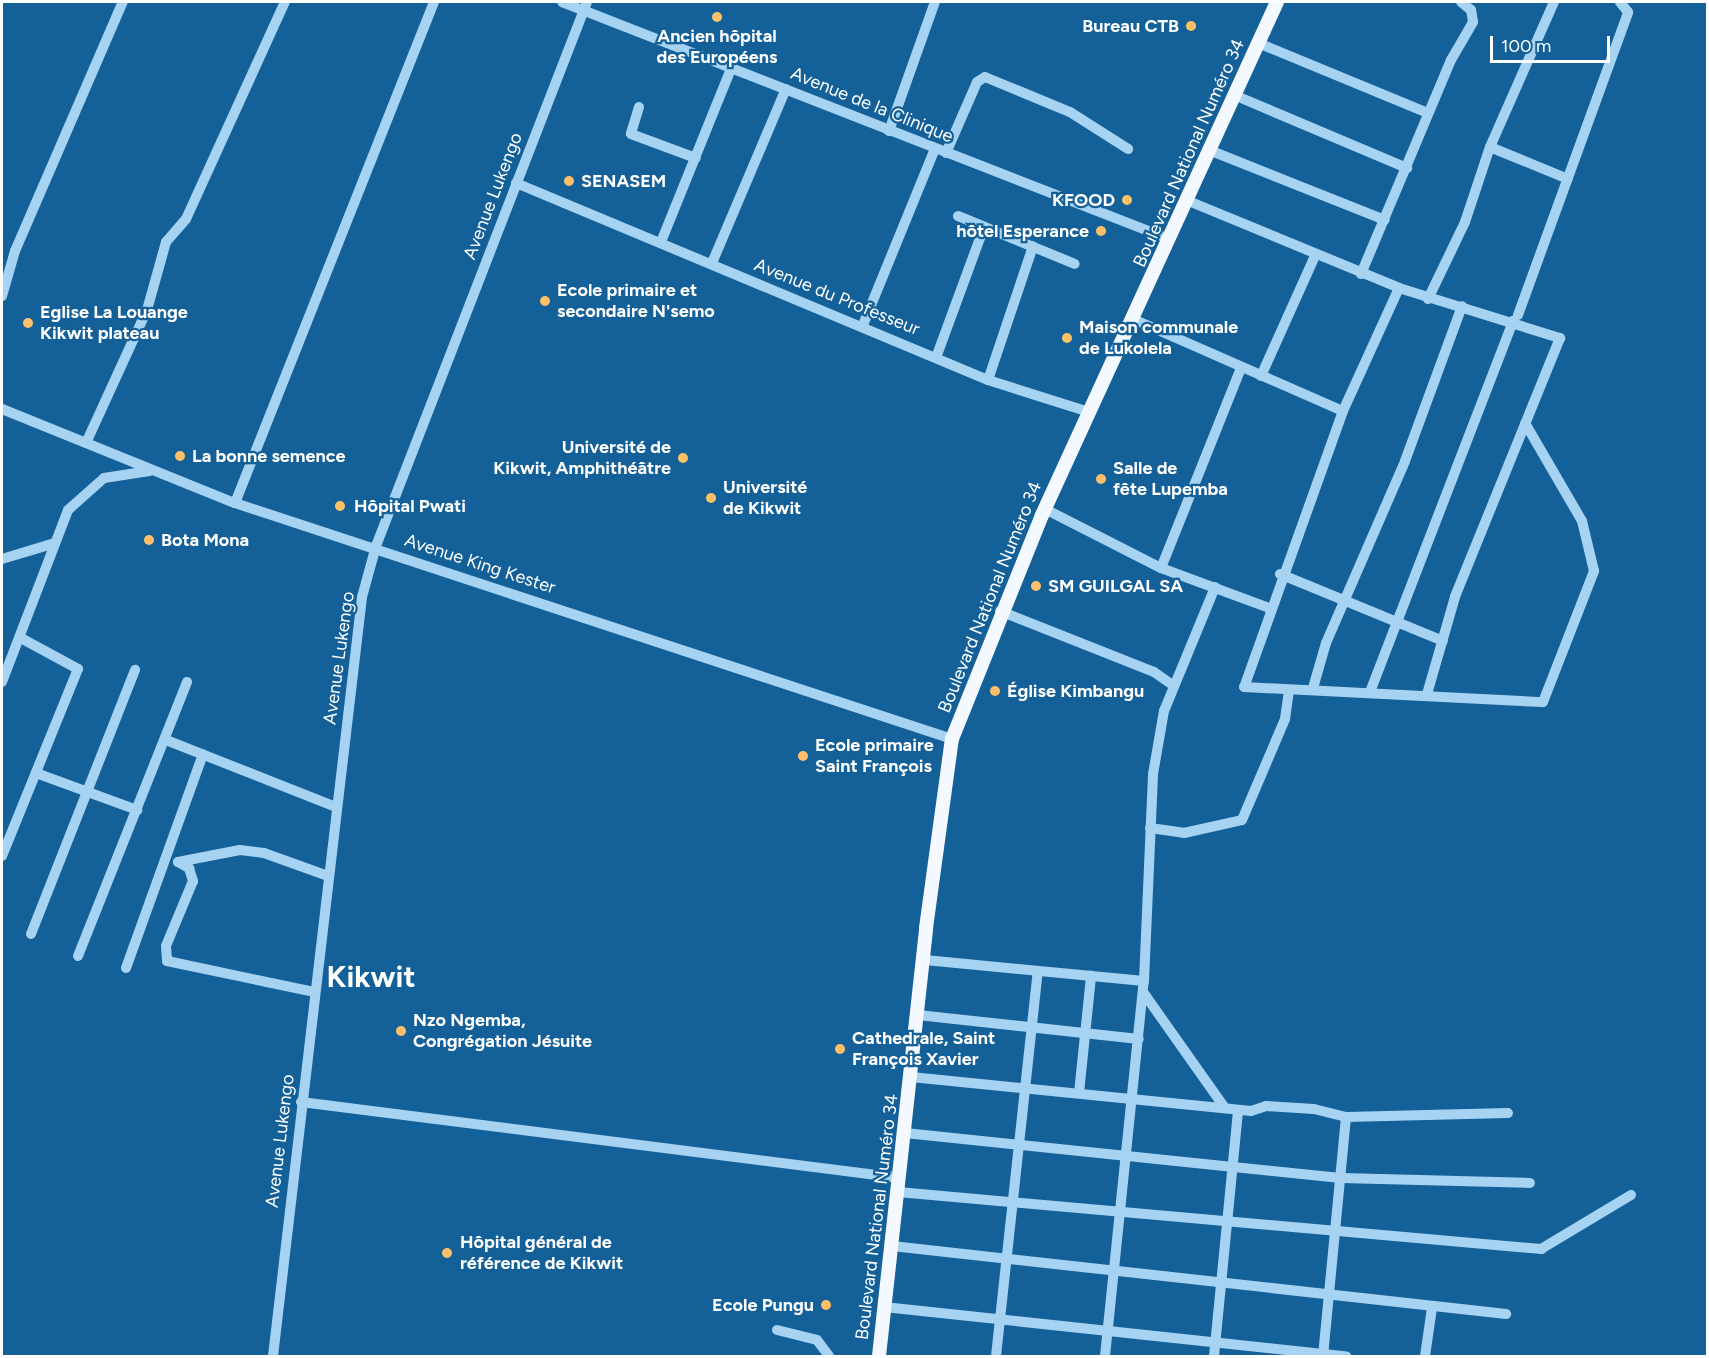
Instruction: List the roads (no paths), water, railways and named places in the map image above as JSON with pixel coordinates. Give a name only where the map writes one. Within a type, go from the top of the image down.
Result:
[{"type":"main road","name":"Boulevard National Numéro 34","points":[[879,1356],[952,740],[1000,611],[1045,509],[1278,2]]},
{"type":"street","points":[[2,296],[15,251],[123,2]]},
{"type":"street","points":[[86,443],[147,310],[166,242],[186,219],[285,2]]},
{"type":"street","points":[[235,503],[434,2]]},
{"type":"street","name":"Avenue de la Clinique","points":[[562,2],[586,6],[934,149],[1169,239]]},
{"type":"street","points":[[889,131],[935,2]]},
{"type":"street","points":[[1361,274],[1428,113],[1473,22],[1471,10],[1461,2]]},
{"type":"street","points":[[1428,299],[1465,222],[1490,147],[1554,2]]},
{"type":"street","points":[[1370,692],[1498,371],[1515,318],[1568,179],[1628,12],[1620,2]]},
{"type":"street","name":"Avenue Lukengo","points":[[273,1356],[356,629],[376,546],[586,6]]},
{"type":"street","points":[[1258,43],[1428,113]]},
{"type":"street","points":[[661,242],[732,66]]},
{"type":"street","points":[[946,153],[977,82],[985,77],[1070,112],[1128,149]]},
{"type":"street","points":[[712,263],[786,89]]},
{"type":"street","points":[[1234,95],[1407,168]]},
{"type":"street","points":[[639,107],[632,134],[696,158]]},
{"type":"street","points":[[1490,147],[1568,179]]},
{"type":"street","points":[[863,325],[934,149]]},
{"type":"street","points":[[1209,150],[1385,220]]},
{"type":"street","name":"Avenue du Professeur","points":[[516,183],[576,205],[937,355],[988,380],[1089,412]]},
{"type":"street","points":[[1186,200],[1315,256],[1428,299],[1515,318],[1560,338],[1525,423],[1443,641],[1427,694]]},
{"type":"street","points":[[958,216],[1075,264]]},
{"type":"street","points":[[937,355],[984,227]]},
{"type":"street","points":[[988,380],[1034,246]]},
{"type":"street","points":[[1261,376],[1315,256]]},
{"type":"street","points":[[1399,288],[1343,411],[1280,574],[1244,687],[1289,690],[1313,688],[1543,702],[1569,628],[1589,591],[1594,571],[1582,521],[1525,423]]},
{"type":"street","points":[[1313,688],[1344,602],[1462,306]]},
{"type":"street","points":[[1133,319],[1343,411]]},
{"type":"street","points":[[1161,568],[1241,368]]},
{"type":"street","name":"Avenue King Kester","points":[[2,409],[235,503],[376,546],[952,740]]},
{"type":"street","points":[[2,682],[21,638],[68,510],[93,485],[127,471],[155,471]]},
{"type":"street","points":[[1045,509],[1161,568],[1269,608]]},
{"type":"street","points":[[2,559],[55,543]]},
{"type":"street","points":[[1280,574],[1443,641]]},
{"type":"street","points":[[1105,1356],[1144,986],[1153,774],[1174,686],[1215,587]]},
{"type":"street","points":[[1000,611],[1154,672],[1174,686]]},
{"type":"street","points":[[2,856],[78,669],[21,638]]},
{"type":"street","points":[[31,934],[135,670]]},
{"type":"street","points":[[78,956],[166,740],[187,682]]},
{"type":"street","points":[[1150,828],[1184,833],[1242,820],[1285,719],[1289,690]]},
{"type":"street","points":[[166,740],[336,807]]},
{"type":"street","points":[[126,968],[166,864],[203,754]]},
{"type":"street","points":[[36,773],[137,810]]},
{"type":"street","points":[[166,864],[240,850],[264,852],[328,876]]},
{"type":"street","points":[[178,862],[189,868],[193,881],[166,946],[167,961],[314,992]]},
{"type":"street","points":[[925,960],[1091,976],[1144,986],[1224,1107]]},
{"type":"street","points":[[996,1356],[1023,1088],[1038,971]]},
{"type":"street","points":[[1079,1093],[1091,976]]},
{"type":"street","points":[[918,1015],[1139,1038]]},
{"type":"street","points":[[911,1077],[1134,1097],[1238,1110],[1266,1106],[1346,1117],[1508,1113]]},
{"type":"street","points":[[301,1102],[1013,1199],[1229,1222],[1541,1249],[1631,1195]]},
{"type":"street","points":[[1214,1356],[1229,1222],[1238,1110]]},
{"type":"street","points":[[1323,1355],[1346,1117]]},
{"type":"street","points":[[905,1133],[1127,1158],[1341,1178],[1530,1184]]},
{"type":"street","points":[[892,1246],[1006,1261],[1222,1281],[1432,1308],[1506,1314]]},
{"type":"street","points":[[884,1307],[1346,1356]]},
{"type":"street","points":[[1425,1356],[1432,1308]]},
{"type":"street","points":[[777,1330],[817,1340],[829,1356]]},
{"type":"place","name":"Ancien hôpital des Européens","points":[[717,17]]},
{"type":"place","name":"Bureau CTB","points":[[1191,26]]},
{"type":"place","name":"SENASEM","points":[[569,181]]},
{"type":"place","name":"KFOOD","points":[[1127,200]]},
{"type":"place","name":"hôtel Esperance","points":[[1101,231]]},
{"type":"place","name":"Ecole primaire et secondaire N'semo","points":[[545,301]]},
{"type":"place","name":"Eglise La Louange Kikwit plateau","points":[[28,323]]},
{"type":"place","name":"Maison communale de Lukolela","points":[[1067,338]]},
{"type":"place","name":"La bonne semence","points":[[180,456]]},
{"type":"place","name":"Université de Kikwit, Amphithéâtre","points":[[683,458]]},
{"type":"place","name":"Salle de fête Lupemba","points":[[1101,479]]},
{"type":"place","name":"Université de Kikwit","points":[[711,498]]},
{"type":"place","name":"Hôpital Pwati","points":[[340,506]]},
{"type":"place","name":"Bota Mona","points":[[149,540]]},
{"type":"place","name":"SM GUILGAL SA","points":[[1036,586]]},
{"type":"place","name":"Église Kimbangu","points":[[995,691]]},
{"type":"place","name":"Ecole primaire Saint François","points":[[803,756]]},
{"type":"place","name":"Nzo Ngemba, Congrégation Jésuite","points":[[401,1031]]},
{"type":"place","name":"Cathedrale, Saint François Xavier","points":[[840,1049]]},
{"type":"place","name":"Hôpital général de référence de Kikwit","points":[[447,1253]]},
{"type":"place","name":"Ecole Pungu","points":[[826,1305]]},
{"type":"district","name":"Kikwit","points":[[371,977]]}]
